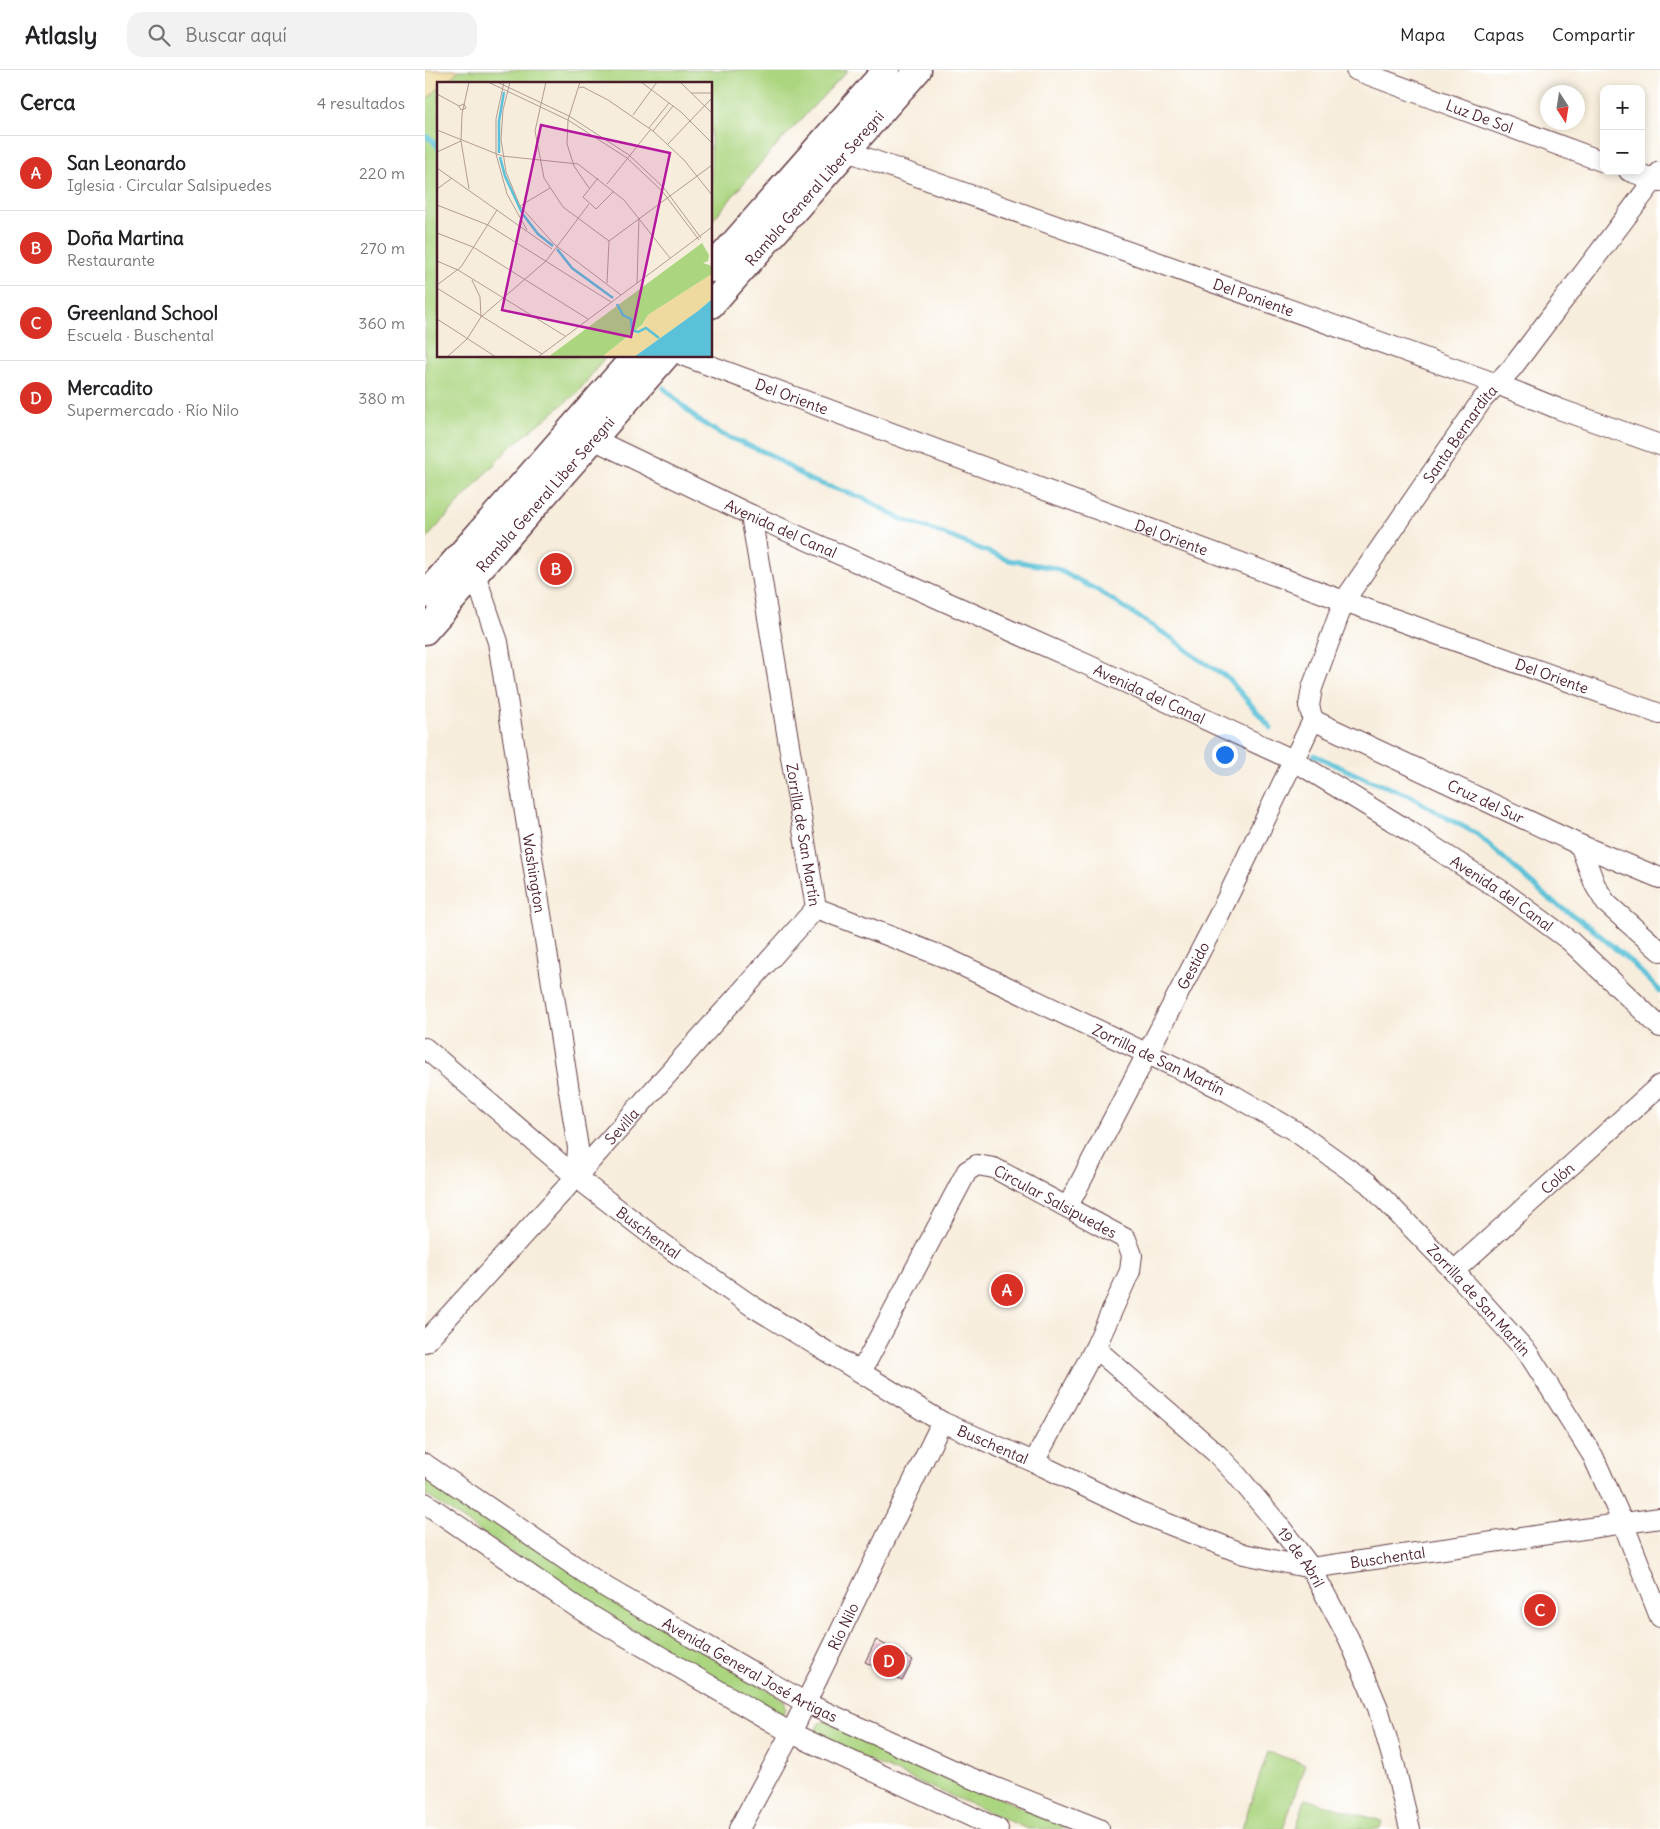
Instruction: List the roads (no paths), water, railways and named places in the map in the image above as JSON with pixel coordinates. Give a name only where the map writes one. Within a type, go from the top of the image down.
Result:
[{"type":"main road","name":"Rambla General Liber Seregni","points":[[713,267],[886,70]]},
{"type":"main road","name":"Rambla General Liber Seregni","points":[[713,302],[918,70]]},
{"type":"main road","name":"Rambla General Liber Seregni","points":[[425,595],[633,358]]},
{"type":"main road","name":"Rambla General Liber Seregni","points":[[425,632],[664,358]]},
{"type":"street","name":"Luz De Sol","points":[[1356,70],[1600,161]]},
{"type":"street","name":"Del Poniente","points":[[847,150],[1497,384],[1559,409],[1660,445]]},
{"type":"street","points":[[1645,175],[1658,178]]},
{"type":"street","name":"Santa Bernardita","points":[[1313,720],[1309,706],[1312,688],[1344,601],[1482,400],[1512,368],[1658,178]]},
{"type":"street","name":"Del Oriente","points":[[689,358],[1344,601],[1660,714]]},
{"type":"street","name":"Avenida del Canal","points":[[593,439],[751,515],[1090,666],[1293,760],[1409,830],[1505,893],[1570,941],[1660,1027]]},
{"type":"street","name":"Zorrilla de San Martín","points":[[751,515],[815,908],[944,957],[1228,1092],[1295,1131],[1367,1184],[1454,1271],[1528,1353],[1593,1456],[1623,1523],[1660,1618]]},
{"type":"street","name":"Washington","points":[[475,574],[497,642],[578,1148],[576,1176]]},
{"type":"street","name":"Gestido","points":[[1067,1206],[1219,916],[1313,720]]},
{"type":"street","name":"Cruz del Sur","points":[[1313,720],[1580,845],[1660,878]]},
{"type":"street","points":[[1580,845],[1595,885],[1606,903],[1660,951]]},
{"type":"street","name":"Sevilla","points":[[425,1342],[815,908]]},
{"type":"street","name":"Buschental","points":[[425,1048],[576,1176],[662,1243],[752,1306],[942,1422],[1034,1462],[1138,1512],[1244,1554],[1311,1568],[1660,1518]]},
{"type":"street","name":"Colón","points":[[1454,1271],[1660,1085]]},
{"type":"street","name":"Circular Salsipuedes","points":[[861,1372],[967,1172],[977,1165],[994,1168],[1125,1239],[1132,1254],[1130,1271],[1095,1348],[1034,1462]]},
{"type":"street","name":"19 de Abril","points":[[1095,1348],[1216,1453],[1277,1523],[1311,1568],[1349,1639],[1378,1708],[1395,1767],[1409,1829]]},
{"type":"street","name":"Río Nilo","points":[[739,1829],[806,1703],[942,1422]]},
{"type":"street","name":"Avenida General José Artigas","points":[[425,1464],[607,1588],[806,1703],[966,1776],[1099,1829]]},
{"type":"street","points":[[425,1503],[581,1610],[791,1733],[998,1829]]},
{"type":"waterway","points":[[425,136],[437,146]]},
{"type":"waterway","points":[[664,388],[698,420],[721,434],[769,454],[810,480],[863,498],[901,519],[1008,560],[1055,568],[1097,590],[1173,639],[1194,656],[1227,677],[1271,728]]},
{"type":"waterway","points":[[1314,755],[1366,779],[1409,795],[1477,834],[1549,899],[1590,927],[1632,963],[1660,991]]},
{"type":"place","name":"Doña Martina","points":[[556,569]]},
{"type":"place","name":"San Leonardo","points":[[1007,1290]]},
{"type":"place","name":"Greenland School","points":[[1540,1610]]},
{"type":"place","name":"Mercadito","points":[[889,1661]]}]
